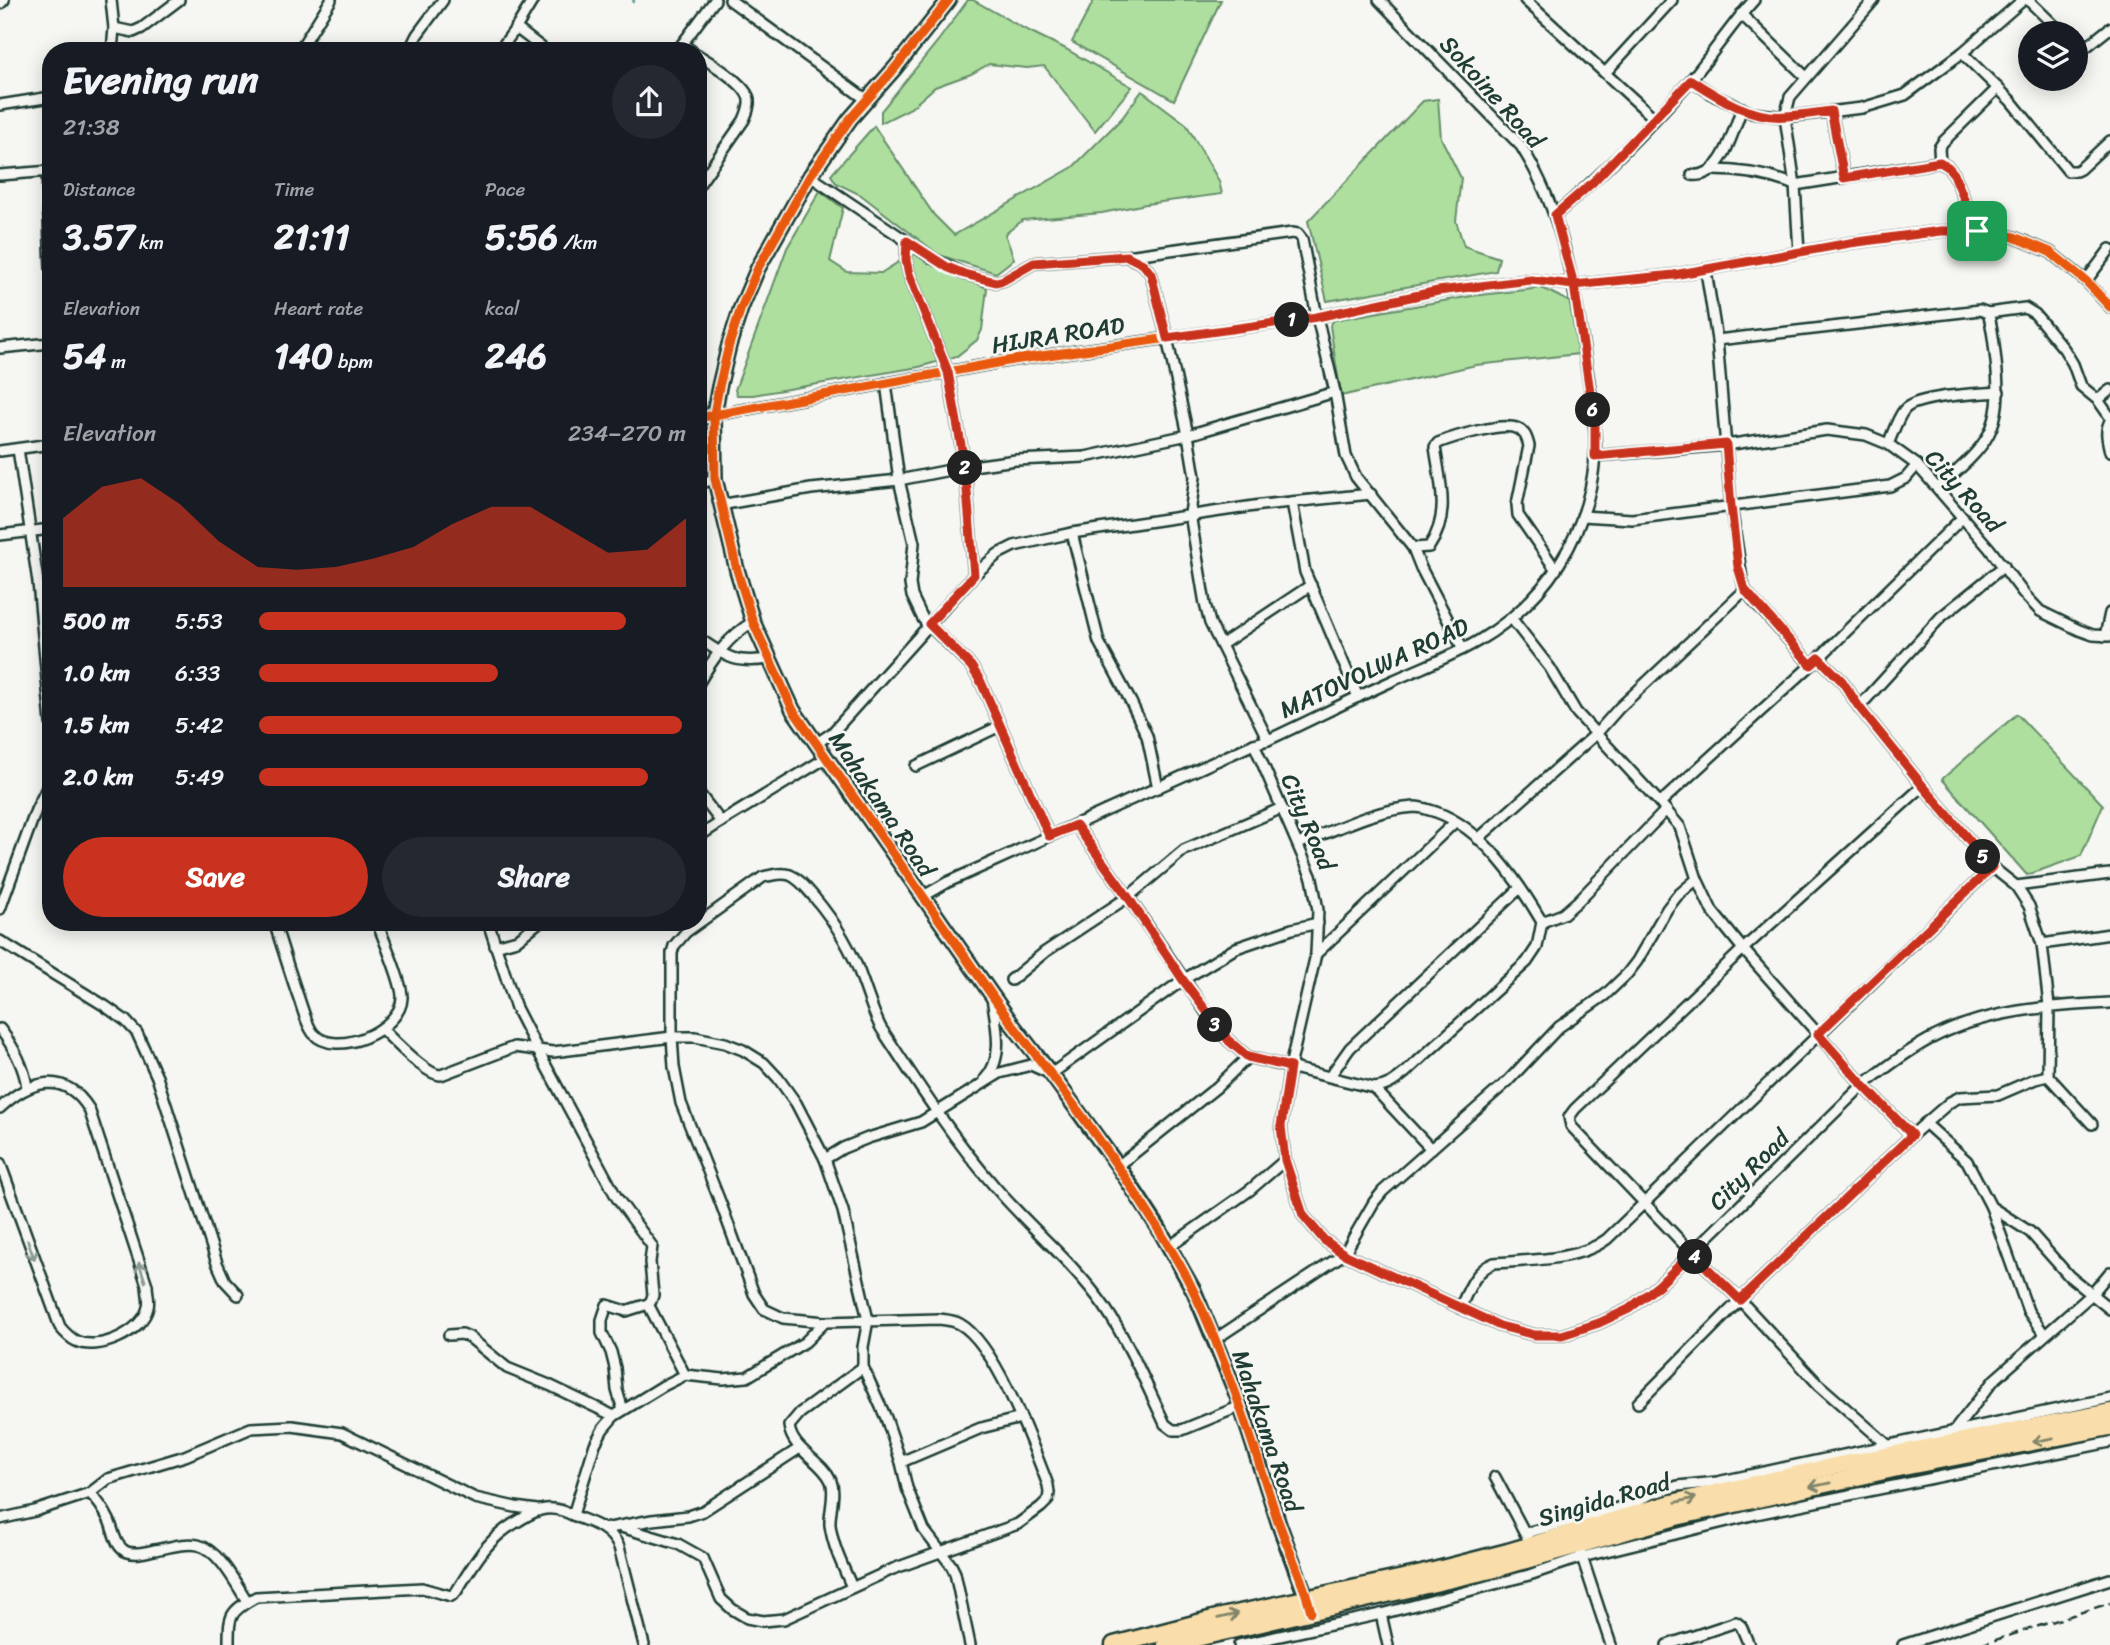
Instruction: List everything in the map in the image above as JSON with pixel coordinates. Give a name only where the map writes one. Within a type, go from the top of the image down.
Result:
[{"type":"highway","name":"Singida Road","points":[[1382,1589],[1529,1539],[1672,1503],[2110,1412]]},
{"type":"highway","name":"Singida Road","points":[[1166,1645],[1309,1605],[1581,1551],[1676,1517],[1893,1455],[2110,1427]]},
{"type":"highway","name":"Singida Road","points":[[1114,1645],[1221,1617],[1309,1605]]},
{"type":"street","points":[[0,4],[4,0]]},
{"type":"street","points":[[111,0],[113,42]]},
{"type":"street","points":[[114,29],[133,32],[142,28],[179,0]]},
{"type":"street","points":[[305,42],[331,0]]},
{"type":"street","points":[[413,42],[443,0]]},
{"type":"street","points":[[506,42],[533,0]]},
{"type":"street","points":[[684,42],[715,0]]},
{"type":"street","points":[[730,0],[867,100]]},
{"type":"street","name":"Mahakama Road","points":[[949,0],[850,120],[810,176],[758,268],[729,345],[714,414],[715,479],[720,505],[753,622],[793,709],[992,996],[1118,1166],[1194,1291],[1241,1406],[1280,1527],[1309,1605]]},
{"type":"street","points":[[1605,73],[1672,0]]},
{"type":"street","points":[[1555,215],[1593,182],[1691,80],[1754,0]]},
{"type":"street","points":[[1799,252],[1795,185],[1785,117],[1790,97],[1874,0]]},
{"type":"street","points":[[1691,80],[1715,96],[1752,113],[1785,117],[1862,108],[1905,95],[1962,53],[2023,0]]},
{"type":"street","points":[[2028,0],[2050,21]]},
{"type":"street","name":"Sokoine Road","points":[[1384,1],[1521,146],[1535,169],[1555,215],[1574,285]]},
{"type":"street","points":[[1531,2],[1654,118]]},
{"type":"street","points":[[1741,14],[1806,77]]},
{"type":"street","points":[[516,28],[534,42]]},
{"type":"street","points":[[2088,45],[2110,28]]},
{"type":"street","points":[[1962,53],[2034,128],[2068,171],[2080,169],[2110,141]]},
{"type":"street","points":[[707,62],[745,90],[749,99],[744,120],[707,172]]},
{"type":"street","points":[[1940,162],[1939,149],[1943,142],[1998,88]]},
{"type":"street","points":[[0,104],[42,98]]},
{"type":"street","points":[[1692,175],[1702,175],[1712,170],[1729,145],[1742,108]]},
{"type":"street","points":[[1831,111],[1844,178]]},
{"type":"street","points":[[1712,170],[1751,172],[1795,185],[1940,162],[1954,174],[1977,231]]},
{"type":"street","points":[[0,175],[42,172]]},
{"type":"street","points":[[810,176],[947,267],[996,282],[1034,263],[1127,256],[1298,234],[1302,239],[1346,456],[1356,477],[1413,548],[1463,649]]},
{"type":"street","points":[[1574,285],[1706,271],[1850,243],[1941,231],[1989,231],[2014,237],[2050,252],[2086,281],[2110,307]]},
{"type":"street","points":[[907,241],[906,260],[909,274],[948,372],[965,467],[974,575]]},
{"type":"street","points":[[2086,281],[2110,249]]},
{"type":"street","points":[[1127,256],[1143,264],[1151,274],[1167,338],[1195,477],[1190,514],[1210,623],[1268,740]]},
{"type":"street","points":[[1706,271],[1717,340],[1738,567],[1745,590],[1811,665]]},
{"type":"street","name":"HIJRA ROAD","points":[[707,416],[1013,360],[1317,317],[1450,290],[1531,280],[1574,285]]},
{"type":"street","name":"MATOVOLWA ROAD","points":[[922,897],[948,882],[1268,740],[1476,643],[1512,619],[1542,589],[1568,550],[1582,516],[1595,456],[1595,425],[1574,285]]},
{"type":"street","points":[[1717,340],[1980,310],[1988,313],[2025,308],[2035,314],[2064,349],[2081,386],[2098,400],[2110,419],[2106,437],[2110,452]]},
{"type":"street","points":[[1938,488],[1979,451],[1996,416],[1999,392],[1992,324],[1988,313]]},
{"type":"street","points":[[0,348],[42,344]]},
{"type":"street","points":[[886,383],[899,480],[914,543],[910,584],[912,596],[929,624],[971,666],[981,682],[1049,836]]},
{"type":"street","points":[[2098,400],[2110,390]]},
{"type":"street","points":[[720,505],[811,489],[899,480],[1016,460],[1085,457],[1188,435],[1335,392]]},
{"type":"street","points":[[1888,444],[1905,408],[1912,403],[1999,392]]},
{"type":"street","points":[[1413,548],[1429,547],[1435,538],[1444,507],[1435,447],[1438,443],[1461,435],[1509,426],[1522,431],[1529,446],[1517,504],[1518,515],[1556,570]]},
{"type":"street","name":"City Road","points":[[1595,456],[1726,444],[1827,430],[1866,435],[1888,444],[1917,465],[2040,611],[2079,630],[2108,636]]},
{"type":"street","points":[[0,451],[42,445]]},
{"type":"street","points":[[18,449],[42,625]]},
{"type":"street","points":[[1582,516],[1632,519],[1890,486],[1906,478],[1917,465]]},
{"type":"street","points":[[707,481],[715,479]]},
{"type":"street","points":[[817,743],[832,733],[974,575],[998,554],[1014,546],[1072,533],[1190,514],[1371,494]]},
{"type":"street","points":[[1292,502],[1305,572],[1358,697]]},
{"type":"street","points":[[1542,922],[1571,908],[1663,806],[1963,517]]},
{"type":"street","points":[[0,535],[42,530]]},
{"type":"street","points":[[1072,533],[1100,642],[1147,736],[1158,788]]},
{"type":"street","points":[[1859,707],[1941,617],[2004,566]]},
{"type":"street","points":[[1221,645],[1311,585]]},
{"type":"street","points":[[1478,839],[1597,733],[1619,708],[1745,590]]},
{"type":"street","points":[[2108,636],[2110,613]]},
{"type":"street","points":[[1512,619],[1550,668],[1576,712],[1680,827],[1697,879],[1712,911],[1863,1085],[1912,1135]]},
{"type":"street","points":[[707,670],[734,636],[753,622]]},
{"type":"street","points":[[707,644],[735,661],[769,659]]},
{"type":"street","points":[[1819,658],[1842,681],[1859,707],[1923,786],[1992,867],[2016,886],[2029,906],[2042,944],[2049,1006],[2048,1076],[2092,1124]]},
{"type":"street","points":[[916,766],[1000,726]]},
{"type":"street","name":"City Road","points":[[1254,744],[1312,878],[1318,910],[1316,954],[1290,1067],[1281,1126],[1285,1160],[1303,1215],[1324,1240],[1344,1254],[1500,1326],[1535,1335],[1562,1335],[1599,1323],[1629,1309],[1659,1285],[1863,1085],[1932,1038],[1963,1025],[2008,1013],[2049,1006],[2110,1003]]},
{"type":"street","points":[[707,831],[826,758]]},
{"type":"street","points":[[1923,786],[1743,949],[1575,1109],[1569,1117],[1571,1126],[1819,1385],[1893,1455],[1954,1432],[2110,1398]]},
{"type":"street","points":[[0,909],[3,887],[42,798]]},
{"type":"street","points":[[707,804],[721,822]]},
{"type":"street","points":[[1076,825],[1214,1024],[1248,1057],[1374,1088],[1393,1083],[1527,962],[1537,947],[1542,922],[1516,880],[1487,847],[1447,816],[1419,806],[1383,811],[1298,844]]},
{"type":"street","points":[[1011,980],[1045,952],[1128,897],[1184,850],[1282,808]]},
{"type":"street","points":[[1316,954],[1454,822]]},
{"type":"street","points":[[1460,1308],[1472,1282],[1486,1266],[1578,1254],[1589,1251],[1607,1239],[1992,867]]},
{"type":"street","points":[[707,918],[763,877],[778,873],[790,875],[802,883],[831,919],[854,960],[881,1028],[937,1112],[997,1190],[1082,1276],[1098,1297],[1129,1348],[1165,1424],[1173,1430],[1182,1430],[1241,1406]]},
{"type":"street","points":[[2016,886],[2110,874]]},
{"type":"street","points":[[1214,1340],[1344,1254],[1377,1198],[1508,1081],[1559,1027],[1605,995],[1627,974],[1667,909],[1677,896],[1697,879]]},
{"type":"street","points":[[1330,1076],[1350,1048],[1520,888]]},
{"type":"street","points":[[825,1158],[856,1143],[921,1122],[1000,1073],[1031,1065],[1051,1074],[1183,980],[1236,948],[1318,923]]},
{"type":"street","points":[[277,931],[306,1020],[313,1032],[324,1041],[342,1044],[382,1029],[396,1014],[402,999],[402,991],[380,931]]},
{"type":"street","points":[[491,931],[516,1008],[537,1049],[617,1198],[652,1246],[650,1262],[653,1294],[648,1304],[626,1311],[607,1305],[602,1320],[602,1333],[611,1353],[623,1410]]},
{"type":"street","points":[[495,946],[517,940],[528,931]]},
{"type":"street","points":[[621,1527],[670,1541],[703,1558],[721,1598],[747,1618],[763,1621],[784,1619],[893,1569],[1018,1524],[1048,1500],[1049,1493],[1021,1418],[993,1362],[962,1325],[939,1319],[825,1322],[783,1318],[764,1309],[754,1294],[681,1103],[674,1067],[672,953],[678,939],[689,931]]},
{"type":"street","points":[[2042,944],[2110,934]]},
{"type":"street","points":[[0,941],[105,1006],[137,1033],[158,1077],[217,1263],[225,1281],[238,1295]]},
{"type":"street","points":[[979,1085],[990,1073],[996,1059],[998,1037],[992,996]]},
{"type":"street","points":[[0,1029],[16,1053],[27,1087]]},
{"type":"street","points":[[382,1029],[436,1075],[514,1047],[553,1052],[672,1037],[695,1037],[725,1043],[764,1063],[796,1103],[825,1158],[843,1211],[868,1320],[863,1347],[863,1367],[886,1418],[901,1462],[906,1488],[924,1530],[955,1573],[970,1645]]},
{"type":"street","points":[[1118,1166],[1217,1087],[1248,1057]]},
{"type":"street","points":[[1638,1403],[1740,1300],[1950,1102],[1959,1097],[1998,1096],[2048,1076]]},
{"type":"street","points":[[0,1108],[27,1087],[45,1083],[61,1084],[75,1092],[89,1108],[147,1285],[149,1307],[135,1328],[117,1339],[96,1344],[78,1343],[60,1327],[0,1163]]},
{"type":"street","points":[[1374,1088],[1431,1149]]},
{"type":"street","points":[[1925,1123],[1967,1161],[1991,1208],[2028,1311],[2044,1334]]},
{"type":"street","points":[[1169,1247],[1250,1190],[1285,1160]]},
{"type":"street","points":[[1991,1208],[2030,1232],[2069,1276],[2110,1309]]},
{"type":"street","points":[[1954,1432],[1994,1380],[2092,1294],[2110,1272]]},
{"type":"street","points":[[648,1304],[685,1375]]},
{"type":"street","points":[[573,1515],[595,1444],[614,1416],[685,1375],[723,1379],[747,1377],[805,1342],[825,1322]]},
{"type":"street","points":[[449,1335],[462,1334],[469,1337],[507,1368],[614,1416]]},
{"type":"street","points":[[852,1587],[837,1556],[833,1539],[830,1523],[832,1485],[823,1471],[790,1435],[789,1426],[793,1419],[863,1367]]},
{"type":"street","points":[[901,1462],[981,1428],[1021,1418]]},
{"type":"street","points":[[0,1519],[90,1493],[108,1479],[185,1456],[251,1428],[292,1426],[342,1433],[475,1498],[515,1507],[558,1510],[604,1529],[614,1536],[620,1547],[644,1645]]},
{"type":"street","points":[[1240,1645],[1381,1614],[1529,1575],[1581,1551],[2110,1442]]},
{"type":"street","points":[[604,1529],[688,1516],[703,1511],[800,1448]]},
{"type":"street","points":[[1495,1477],[1529,1539]]},
{"type":"street","points":[[90,1493],[98,1501],[115,1539],[125,1552],[135,1554],[180,1545],[197,1545],[223,1564],[247,1601]]},
{"type":"street","points":[[229,1645],[229,1620],[238,1606],[256,1597],[422,1588],[451,1596],[485,1547],[504,1530],[539,1510]]},
{"type":"street","points":[[1581,1551],[1611,1645]]},
{"type":"street","points":[[1903,1645],[2110,1579]]},
{"type":"street","points":[[1381,1614],[1388,1645]]},
{"type":"street","points":[[1667,1645],[1732,1622],[1741,1626],[1749,1645]]},
{"type":"green space","points":[[968,0],[973,0],[1064,48],[1132,87],[1095,131],[1044,66],[1027,68],[989,64],[971,74],[935,87],[911,108],[881,123],[881,111]]},
{"type":"green space","points":[[1094,0],[1221,0],[1174,100],[1072,42]]},
{"type":"green space","points":[[1142,91],[1186,124],[1219,181],[1222,194],[1102,213],[1023,220],[1005,234],[1014,259],[996,273],[939,255],[861,195],[836,183],[831,175],[874,126],[934,215],[954,235],[1073,167],[1122,118]]},
{"type":"green space","points":[[1438,99],[1441,138],[1461,178],[1456,221],[1464,246],[1499,258],[1496,271],[1327,301],[1308,221],[1423,101]]},
{"type":"green space","points":[[820,191],[843,208],[830,261],[847,272],[881,273],[913,253],[987,288],[982,330],[977,340],[957,356],[919,367],[753,395],[737,395],[735,390],[787,248]]},
{"type":"green space","points":[[1542,288],[1570,302],[1578,354],[1476,365],[1341,396],[1330,326],[1334,320],[1472,296]]},
{"type":"green space","points":[[2017,714],[2103,805],[2081,856],[2027,875],[1942,779]]},
{"type":"railway","points":[[1980,1645],[2110,1603]]},
{"type":"cycle path","points":[[949,0],[850,119],[810,176],[758,268],[741,308],[719,387],[714,414],[715,479],[737,570],[753,622],[793,710],[1012,1024],[1112,1158],[1189,1281],[1228,1373],[1311,1612]]},
{"type":"cycle path","points":[[707,416],[1013,360],[1317,317],[1438,291],[1530,280],[1574,285],[1674,275],[1850,243],[1941,231],[1989,231],[2014,237],[2050,252],[2086,281],[2110,307]]},
{"type":"route","points":[[1977,231],[1941,231],[1850,243],[1674,275],[1574,285],[1531,280],[1438,291],[1317,317],[1167,338],[1151,274],[1143,264],[1127,256],[1034,263],[996,282],[947,267],[907,241],[905,249],[909,274],[948,372],[965,467],[974,575],[929,624],[971,666],[981,682],[1049,836],[1076,825],[1214,1024],[1229,1041],[1248,1057],[1290,1067],[1281,1126],[1285,1160],[1303,1215],[1324,1240],[1344,1254],[1500,1326],[1535,1335],[1562,1335],[1599,1323],[1629,1309],[1692,1253],[1740,1300],[1912,1135],[1818,1034],[1992,867],[1859,707],[1842,681],[1819,658],[1811,665],[1745,590],[1738,567],[1726,444],[1595,456],[1595,425],[1574,285],[1555,215],[1593,182],[1691,80],[1715,96],[1752,113],[1785,117],[1831,111],[1844,178],[1940,162],[1954,174],[1977,231]]}]
